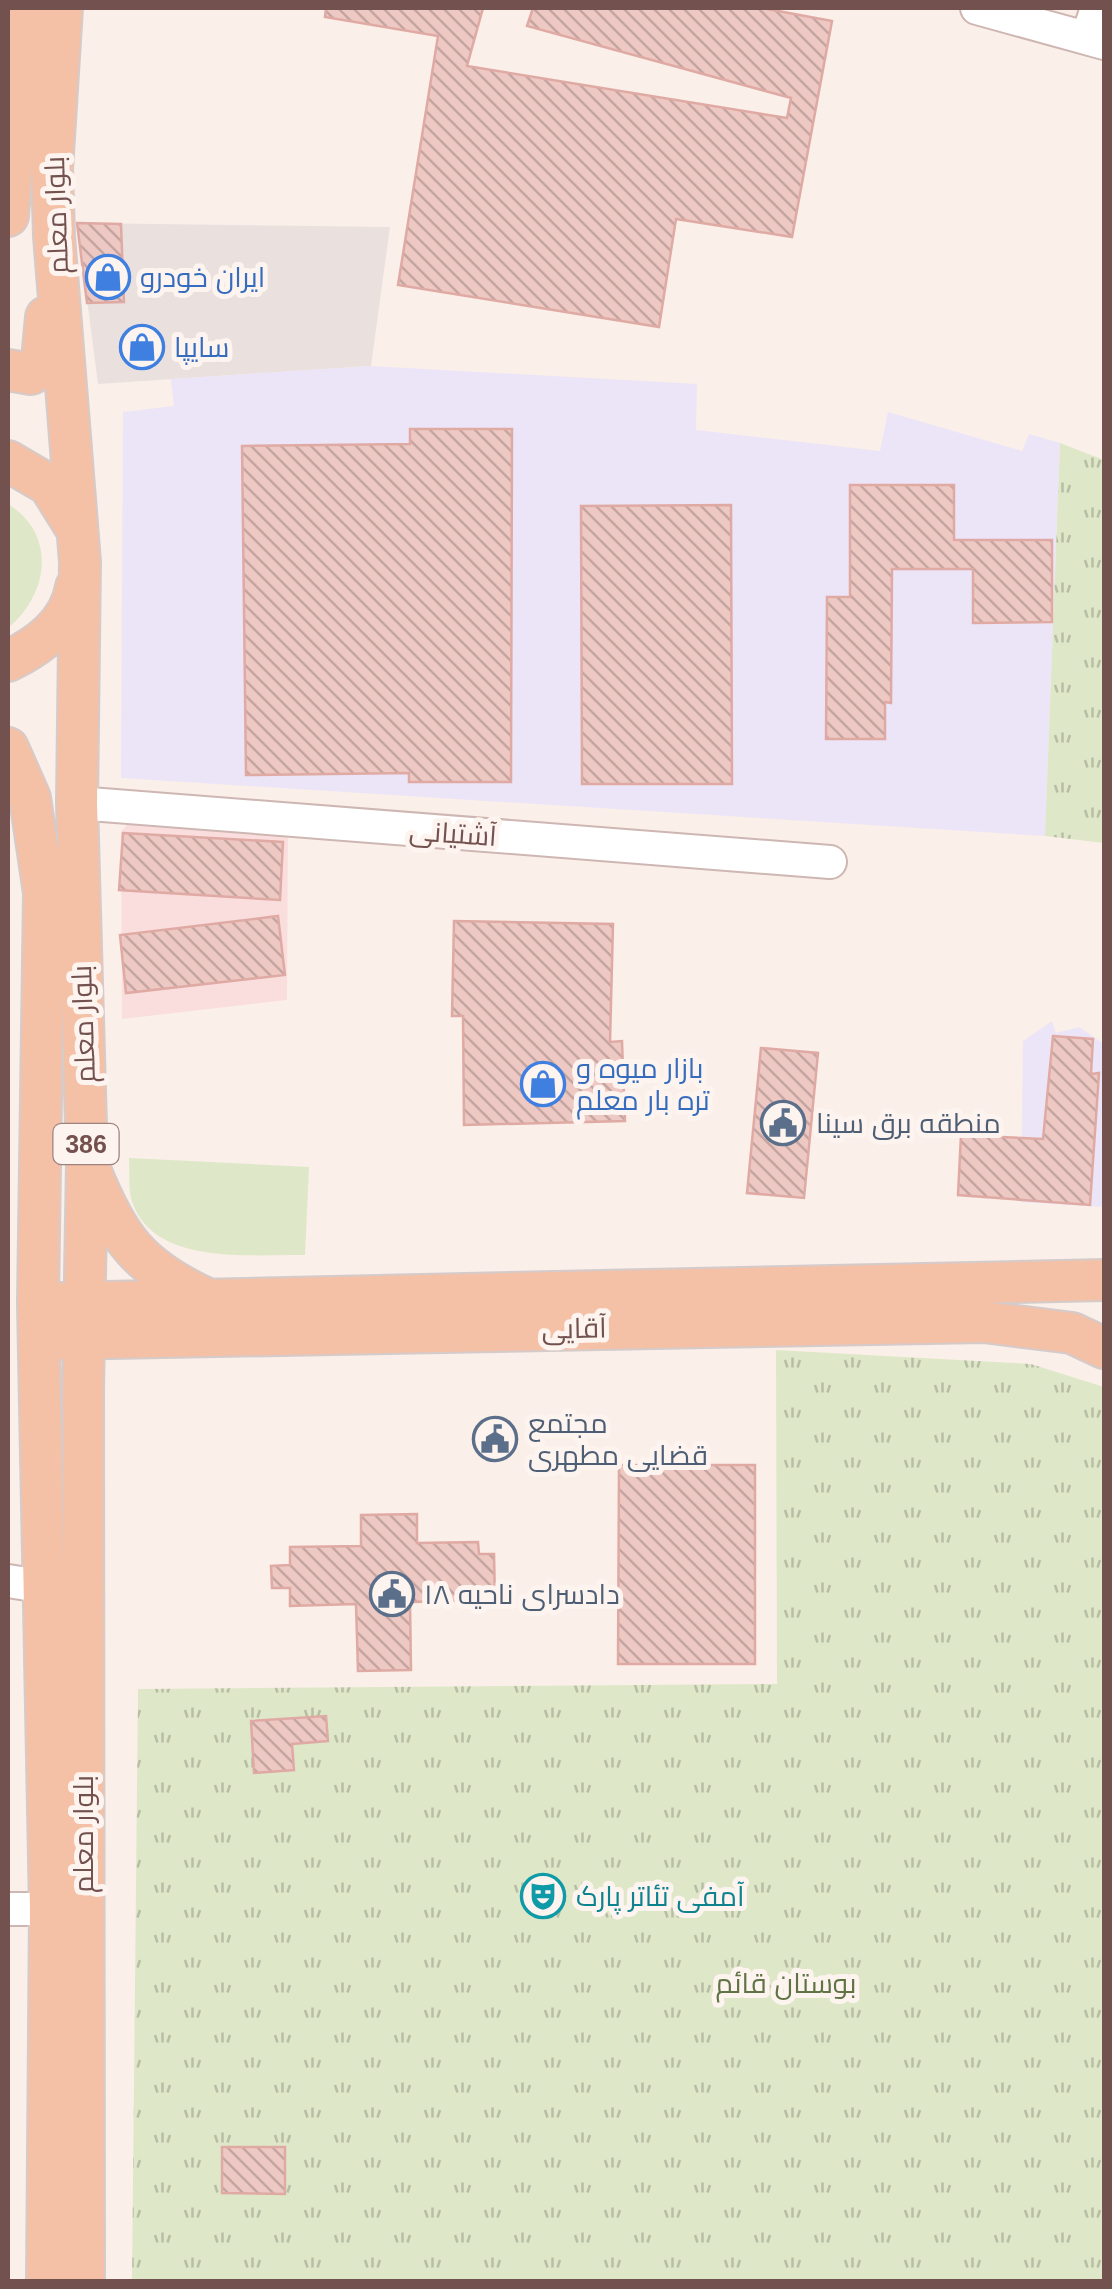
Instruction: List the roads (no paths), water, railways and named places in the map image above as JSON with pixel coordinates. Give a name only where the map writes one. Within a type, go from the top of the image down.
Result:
[{"type":"main road","name":"بلوار معلم","points":[[8,216],[24,8]]},
{"type":"main road","name":"بلوار معلم","points":[[62,8],[52,168],[80,562],[76,803],[87,1163],[83,1390],[84,2282]]},
{"type":"main road","points":[[8,370],[31,374],[42,360],[54,236]]},
{"type":"main road","points":[[8,461],[49,485],[66,508],[77,534],[80,562],[75,595],[59,625],[34,648],[8,661]]},
{"type":"main road","name":"بلوار معلم","points":[[8,748],[30,798],[44,892],[39,1321],[24,1584],[50,1909],[47,2282]]},
{"type":"main road","points":[[87,1163],[120,1235],[136,1256],[170,1282],[214,1301]]},
{"type":"main road","name":"آقایی","points":[[39,1321],[84,1320],[214,1301],[1104,1280]]},
{"type":"main road","name":"آقایی","points":[[84,1320],[139,1338],[984,1322],[1072,1333],[1104,1348]]},
{"type":"main road","points":[[83,1390],[102,1362],[139,1338]]},
{"type":"street","points":[[977,8],[1096,29]]},
{"type":"street","name":"آشتیانی","points":[[76,803],[830,862]]},
{"type":"street","points":[[8,1909],[50,1909]]},
{"type":"place","name":"ایران خودرو","points":[[108,277]]},
{"type":"place","name":"سایپا","points":[[142,347]]},
{"type":"place","name":"بازار میوه و تره بار معلم","points":[[543,1084]]},
{"type":"place","name":"منطقه برق سینا","points":[[783,1123]]},
{"type":"place","name":"مجتمع قضایی مطهری","points":[[495,1439]]},
{"type":"place","name":"دادسرای ناحیه ۱۸","points":[[392,1594]]},
{"type":"place","name":"آمفی تئاتر پارک","points":[[543,1896]]},
{"type":"park label","name":"بوستان قائم","points":[[786,1983]]}]
